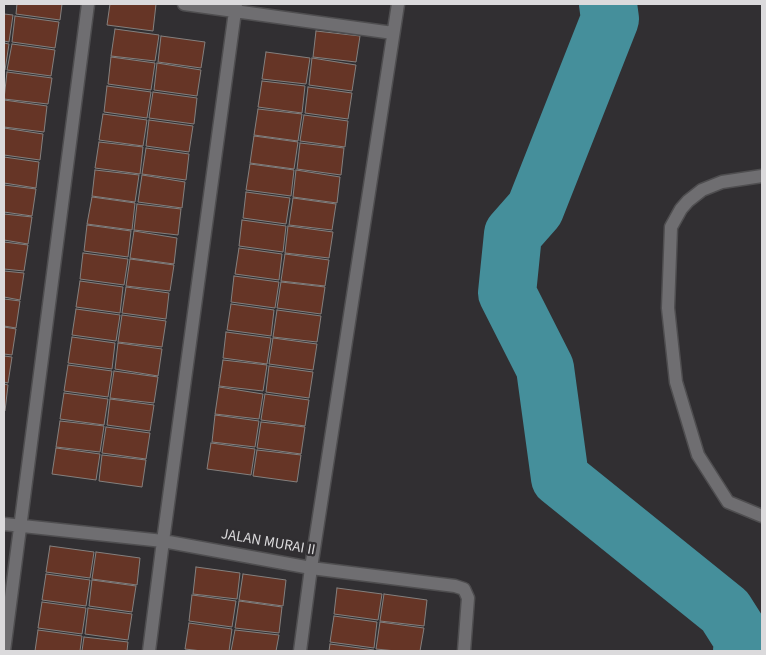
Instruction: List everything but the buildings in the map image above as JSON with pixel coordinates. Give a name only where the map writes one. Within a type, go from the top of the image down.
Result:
[{"type":"street","points":[[4,651],[88,4]]},
{"type":"street","points":[[184,4],[236,7],[394,33]]},
{"type":"street","points":[[300,651],[311,568],[398,4]]},
{"type":"street","points":[[149,651],[236,7]]},
{"type":"street","points":[[762,176],[722,182],[702,190],[680,209],[671,227],[668,308],[676,382],[698,455],[728,502],[762,516]]},
{"type":"street","name":"JALAN MURAI II","points":[[4,524],[163,541],[311,568],[456,586],[464,589],[468,598],[464,651]]},
{"type":"waterway","points":[[608,4],[610,19],[535,209],[513,234],[507,293],[545,368],[560,478],[725,611],[744,641],[742,651]]}]
